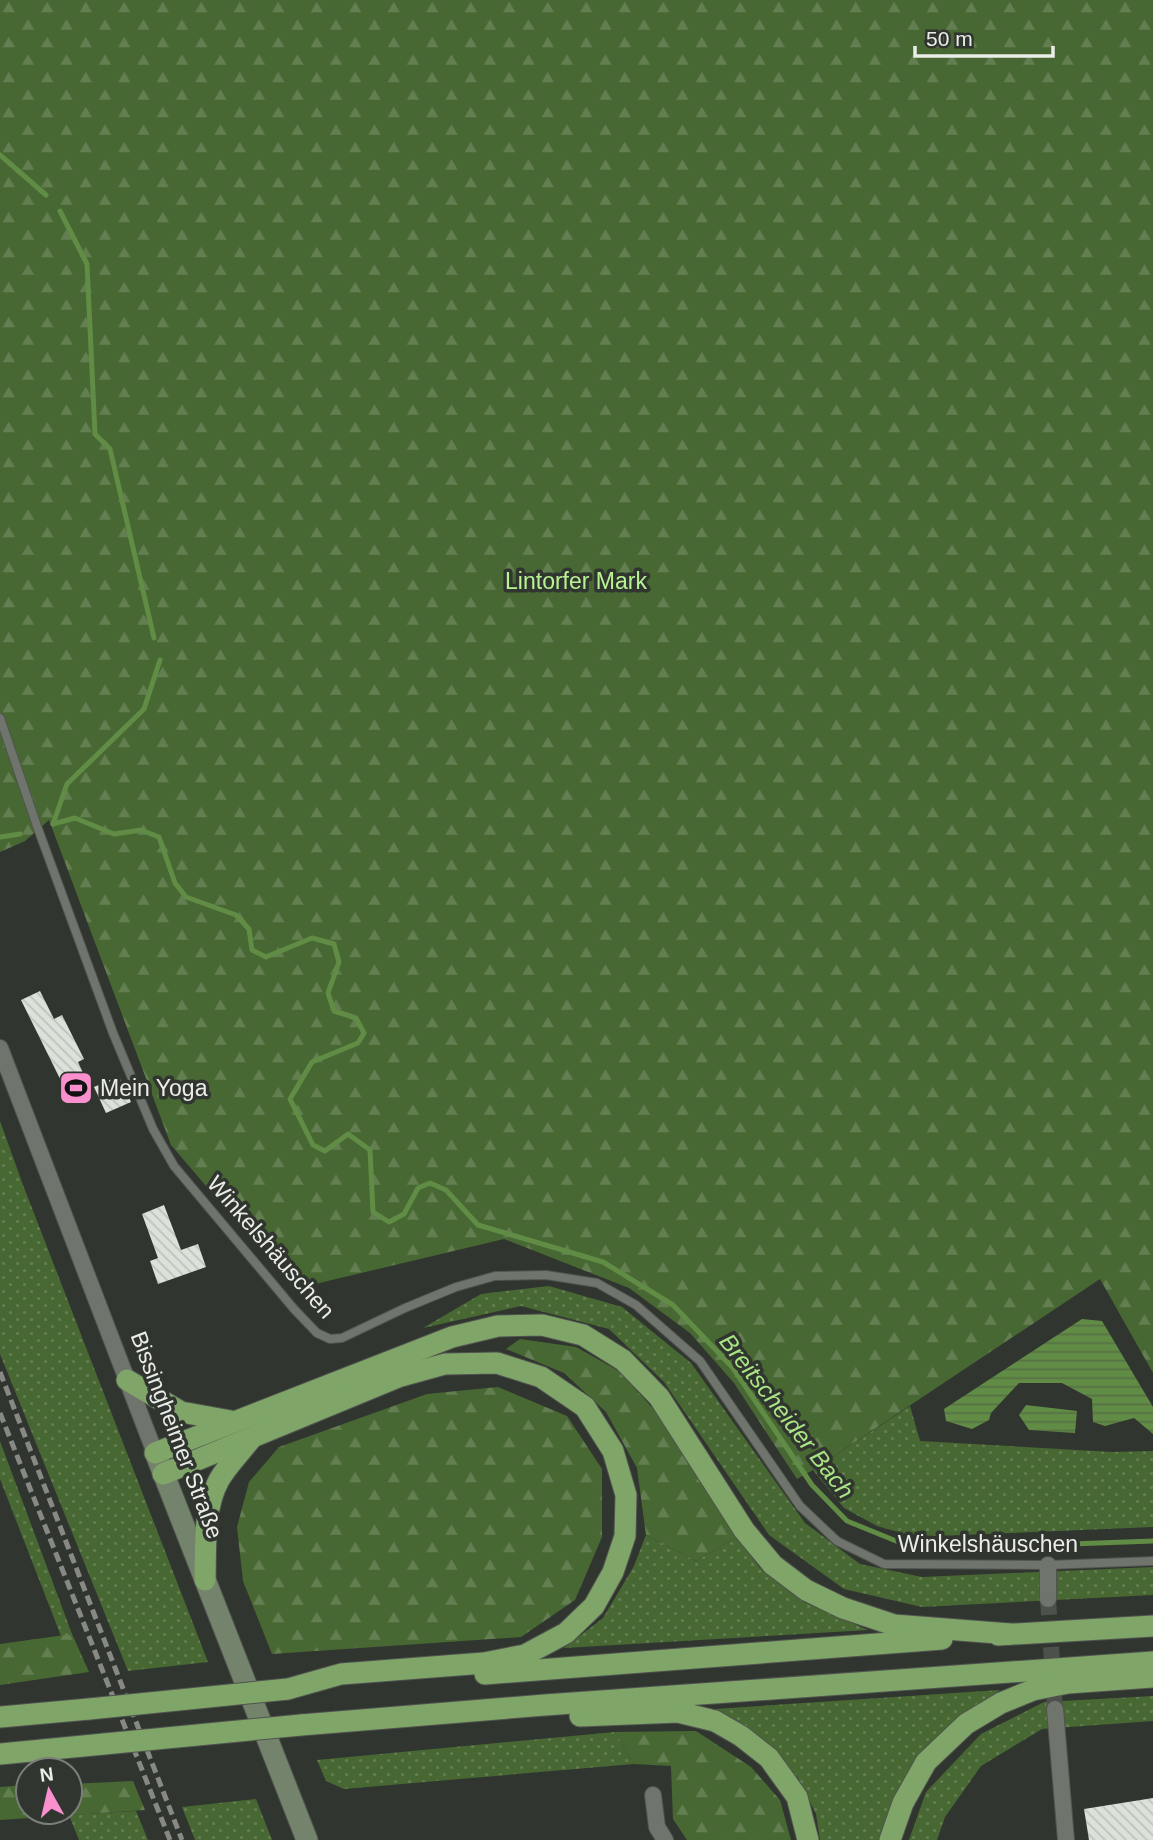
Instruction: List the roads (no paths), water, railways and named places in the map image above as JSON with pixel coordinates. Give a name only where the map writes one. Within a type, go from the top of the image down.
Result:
[{"type":"highway","points":[[155,1453],[452,1337],[498,1326],[542,1325],[583,1335],[622,1360],[659,1397],[744,1530],[773,1565],[806,1590],[843,1608],[894,1625],[1010,1634]]},
{"type":"highway","points":[[163,1474],[398,1377],[445,1364],[497,1363],[541,1377],[585,1407],[613,1451],[626,1495],[625,1536],[613,1572],[594,1606],[566,1633],[525,1655],[484,1663],[341,1674],[288,1689]]},
{"type":"highway","points":[[127,1380],[181,1412],[236,1422]]},
{"type":"highway","points":[[205,1580],[207,1523],[212,1498],[219,1481],[253,1437]]},
{"type":"highway","points":[[0,1717],[288,1689],[1010,1634],[1153,1626]]},
{"type":"highway","points":[[0,1754],[545,1705],[1153,1662]]},
{"type":"highway","points":[[890,1840],[903,1803],[926,1762],[966,1724],[1001,1703],[1033,1690],[1068,1683],[1153,1677]]},
{"type":"highway","points":[[545,1705],[570,1717],[678,1712],[715,1721],[741,1736],[769,1758],[797,1797],[808,1840]]},
{"type":"street","name":"Bissingheimer Straße","points":[[0,1048],[307,1840]]},
{"type":"street","points":[[1048,1565],[1048,1599]]},
{"type":"street","points":[[1055,1709],[1066,1840]]},
{"type":"street","points":[[653,1795],[657,1828],[666,1840]]},
{"type":"lane","name":"Winkelshäuschen","points":[[0,718],[113,1033],[153,1129],[174,1166],[317,1333],[330,1339],[342,1338],[456,1287],[495,1276],[547,1275],[597,1283],[636,1305],[700,1360],[800,1506],[836,1541],[884,1564],[1048,1565],[1153,1561]]},
{"type":"waterway","points":[[0,155],[46,195]]},
{"type":"waterway","points":[[60,211],[87,264],[95,434],[110,449],[154,638]]},
{"type":"waterway","points":[[53,824],[67,784],[144,709],[160,660]]},
{"type":"waterway","name":"Breitscheider Bach","points":[[53,824],[75,818],[114,834],[141,830],[159,837],[175,883],[186,897],[236,915],[249,929],[252,950],[266,957],[312,938],[334,944],[339,962],[328,993],[334,1011],[356,1018],[364,1033],[358,1043],[312,1062],[290,1099],[313,1145],[325,1151],[348,1134],[370,1150],[373,1212],[389,1222],[404,1214],[418,1188],[430,1183],[446,1190],[478,1225],[603,1262],[673,1305],[733,1368],[812,1485],[847,1521],[906,1545],[1044,1545],[1153,1541]]},
{"type":"waterway","name":"Breitscheider Bach","points":[[0,837],[20,834]]},
{"type":"tunnel","points":[[1048,1599],[1055,1709]]},
{"type":"railway","points":[[0,1372],[182,1840]]},
{"type":"railway","points":[[0,1413],[170,1840]]},
{"type":"place","name":"Mein Yoga","points":[[76,1088]]},
{"type":"park label","name":"Lintorfer Mark","points":[[576,581]]}]
